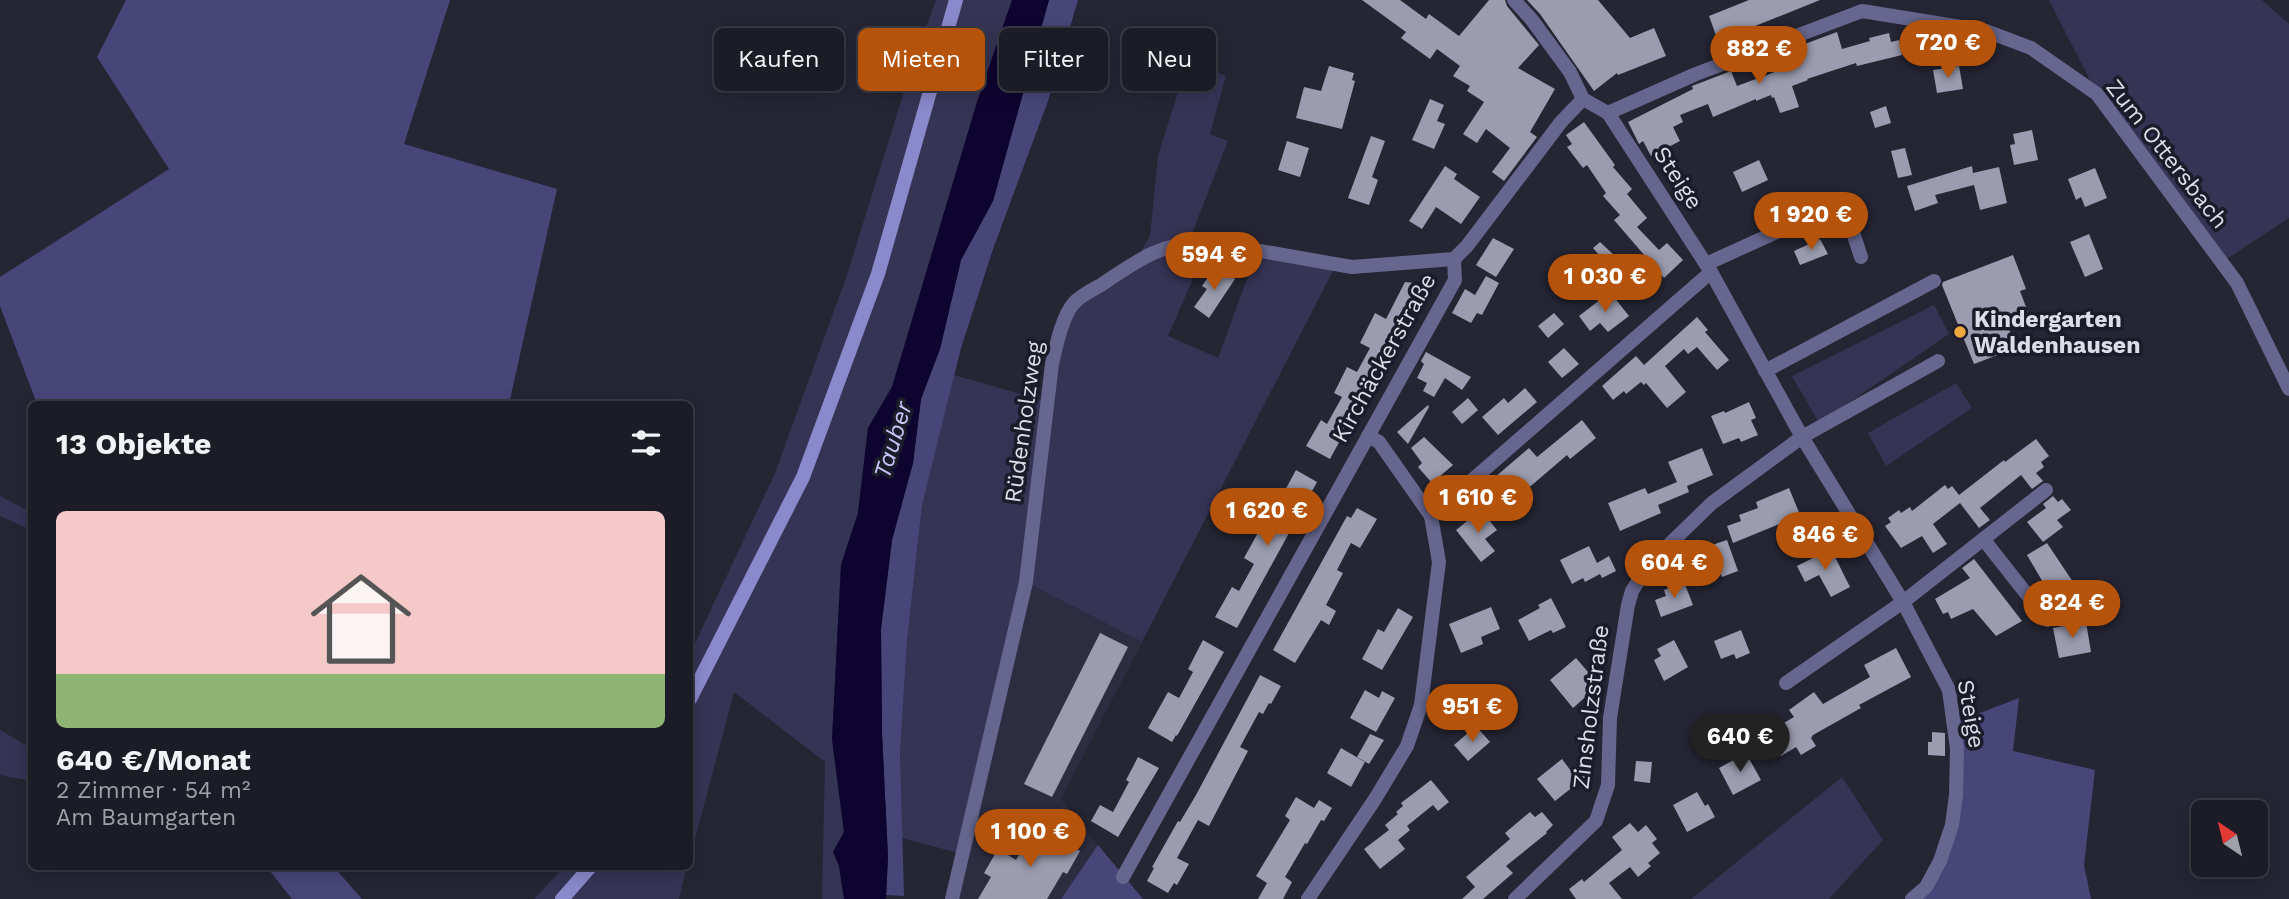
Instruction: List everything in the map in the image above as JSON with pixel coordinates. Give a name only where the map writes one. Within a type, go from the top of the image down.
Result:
[{"type":"main road","points":[[693,693],[803,477],[878,274],[956,0]]},
{"type":"main road","points":[[562,899],[588,870]]},
{"type":"street","points":[[1514,0],[1570,72],[1583,99]]},
{"type":"street","name":"Zum Ottersbach","points":[[1608,113],[1696,74],[1862,11],[1986,31],[2031,48],[2097,94],[2237,283],[2289,389]]},
{"type":"street","name":"Steige","points":[[1583,99],[1608,113],[1709,268],[1802,437],[1903,602],[1949,690],[1957,748],[1952,825],[1940,861],[1926,887],[1912,899]]},
{"type":"street","name":"Kirchäckerstraße","points":[[1123,877],[1455,280],[1454,260],[1561,122],[1583,99]]},
{"type":"street","points":[[1431,516],[1709,268],[1843,202],[1861,257]]},
{"type":"street","name":"Rüdenholzweg","points":[[952,899],[1026,582],[1052,364],[1061,330],[1073,303],[1134,263],[1166,247],[1188,241],[1209,242],[1352,267],[1454,260]]},
{"type":"street","points":[[1765,370],[1934,281]]},
{"type":"street","points":[[1802,437],[1938,362]]},
{"type":"street","points":[[1308,899],[1407,746],[1421,705],[1439,562],[1431,516],[1379,442],[1368,436]]},
{"type":"street","name":"Zinsholzstraße","points":[[1515,899],[1595,821],[1608,785],[1610,718],[1632,591],[1649,564],[1712,503],[1802,437]]},
{"type":"street","points":[[1786,683],[1903,602],[2046,490]]},
{"type":"street","points":[[1984,540],[2047,620]]},
{"type":"shaded area","points":[[126,0],[450,0],[404,144],[557,189],[510,401],[36,401],[0,306],[0,277],[169,169],[97,57]]},
{"type":"shaded area","points":[[936,0],[1012,0],[1002,28],[999,28],[999,38],[985,79],[985,28],[926,28]]},
{"type":"shaded area","points":[[1049,0],[1078,0],[1070,28],[1041,28]]},
{"type":"shaded area","points":[[2049,0],[2262,0],[2289,24],[2289,218],[2222,262],[2097,94]]},
{"type":"shaded area","points":[[1216,72],[1226,76],[1210,134],[1228,141],[1189,241],[1209,242],[1168,336],[1218,358],[1257,252],[1336,265],[1142,642],[1026,582],[962,854],[902,838],[900,754],[907,641],[922,505],[954,375],[1045,401],[1073,303],[1134,263],[1150,236],[1158,156],[1178,91],[1216,91]]},
{"type":"shaded area","points":[[904,91],[981,91],[892,387],[868,428],[858,513],[841,565],[832,739],[844,832],[833,852],[839,866],[844,899],[822,899],[825,762],[734,692],[693,847],[693,648],[775,473],[846,278]]},
{"type":"shaded area","points":[[1024,91],[1051,91],[993,249],[961,348],[922,505],[907,641],[900,754],[904,896],[886,895],[888,857],[882,733],[881,629],[892,540],[913,463],[921,399],[940,349],[961,260],[993,201]]},
{"type":"shaded area","points":[[1934,305],[1949,334],[1819,423],[1792,376]]},
{"type":"shaded area","points":[[1956,383],[1972,408],[1886,466],[1868,433]]},
{"type":"shaded area","points":[[0,496],[28,510],[28,529],[0,516]]},
{"type":"shaded area","points":[[1026,582],[1142,642],[1061,799],[1098,845],[1061,899],[952,899]]},
{"type":"shaded area","points":[[2019,698],[2013,751],[2095,770],[2084,865],[2091,899],[1912,899],[1952,825],[1954,723]]},
{"type":"shaded area","points":[[0,730],[28,746],[28,780],[0,775]]},
{"type":"shaded area","points":[[1842,777],[1883,840],[1829,899],[1691,899]]},
{"type":"shaded area","points":[[1098,845],[1143,899],[1061,899]]},
{"type":"shaded area","points":[[269,870],[337,870],[362,899],[292,899]]},
{"type":"shaded area","points":[[561,870],[686,870],[679,899],[534,899]]},
{"type":"water","points":[[1012,0],[1049,0],[1041,28],[1002,28]]},
{"type":"water","name":"Tauber","points":[[999,38],[999,91],[1024,91],[993,201],[961,260],[940,349],[921,399],[913,463],[892,540],[881,629],[882,733],[888,857],[886,899],[844,899],[839,866],[833,852],[844,832],[832,739],[841,565],[858,513],[868,428],[892,387],[977,102],[981,91],[985,91],[985,79]]},
{"type":"building","points":[[1362,0],[1400,0],[1426,19],[1429,14],[1459,36],[1489,0],[1505,0],[1539,45],[1518,68],[1555,89],[1530,132],[1537,137],[1504,181],[1492,172],[1510,148],[1486,129],[1477,143],[1463,134],[1484,102],[1467,91],[1470,86],[1453,76],[1460,66],[1437,49],[1430,59],[1401,38],[1406,32]]},
{"type":"building","points":[[1527,0],[1598,0],[1630,38],[1654,28],[1666,56],[1618,75],[1617,73],[1594,91],[1540,14]]},
{"type":"building","points":[[1749,0],[1820,0],[1718,41],[1709,16]]},
{"type":"building","points":[[1837,32],[1842,49],[1889,33],[1891,42],[1899,40],[1902,55],[1857,66],[1856,63],[1792,86],[1799,107],[1780,113],[1771,95],[1713,117],[1708,104],[1680,115],[1683,122],[1673,127],[1680,141],[1651,156],[1643,141],[1639,144],[1628,122],[1693,89],[1692,86],[1731,71],[1737,86],[1780,70],[1775,55]]},
{"type":"building","points":[[1329,66],[1354,73],[1352,80],[1355,81],[1342,129],[1296,118],[1304,87],[1321,91]]},
{"type":"building","points":[[1959,66],[1963,89],[1937,93],[1933,70]]},
{"type":"building","points":[[1430,99],[1444,105],[1437,121],[1445,124],[1434,149],[1412,140]]},
{"type":"building","points":[[1886,106],[1891,123],[1875,128],[1870,112]]},
{"type":"building","points":[[1584,122],[1615,165],[1613,167],[1632,189],[1627,194],[1647,218],[1637,227],[1659,250],[1667,243],[1683,260],[1664,278],[1614,220],[1620,215],[1603,196],[1606,193],[1587,165],[1583,168],[1567,147],[1572,144],[1566,135]]},
{"type":"building","points":[[2032,130],[2038,160],[2014,165],[2010,145],[2015,144],[2013,134]]},
{"type":"building","points":[[1371,136],[1385,141],[1372,177],[1378,180],[1369,205],[1348,198]]},
{"type":"building","points":[[1287,141],[1309,148],[1300,177],[1278,170]]},
{"type":"building","points":[[1905,148],[1912,175],[1898,178],[1891,151]]},
{"type":"building","points":[[1759,160],[1768,180],[1742,192],[1733,172]]},
{"type":"building","points":[[1445,166],[1457,174],[1454,179],[1480,197],[1461,224],[1436,207],[1422,229],[1409,221]]},
{"type":"building","points":[[1972,166],[1973,173],[1999,167],[2007,203],[1980,210],[1974,185],[1935,195],[1938,203],[1915,211],[1907,186]]},
{"type":"building","points":[[2095,168],[2107,198],[2085,207],[2081,197],[2076,200],[2068,179]]},
{"type":"building","points":[[2089,234],[2103,269],[2085,277],[2070,242]]},
{"type":"building","points":[[1493,238],[1514,249],[1496,277],[1476,265]]},
{"type":"building","points":[[1820,239],[1828,254],[1800,265],[1794,251]]},
{"type":"building","points":[[1600,242],[1631,271],[1601,297],[1591,285],[1611,269],[1593,248]]},
{"type":"building","points":[[2013,255],[2026,289],[2020,291],[2031,320],[2009,329],[2016,348],[1974,364],[1943,282]]},
{"type":"building","points":[[1214,268],[1235,279],[1209,318],[1194,307],[1207,289],[1202,286]]},
{"type":"building","points":[[1486,276],[1499,283],[1482,315],[1477,313],[1471,323],[1452,313],[1465,289],[1475,295]]},
{"type":"building","points":[[1405,282],[1422,284],[1373,381],[1348,420],[1330,459],[1306,446],[1321,420],[1327,424],[1342,397],[1334,393],[1347,367],[1357,372],[1370,348],[1360,343],[1375,313],[1386,319]]},
{"type":"building","points":[[1610,292],[1629,316],[1608,332],[1600,323],[1590,331],[1579,316]]},
{"type":"building","points":[[1554,313],[1564,324],[1548,338],[1538,326]]},
{"type":"building","points":[[1697,317],[1708,330],[1705,332],[1729,360],[1717,370],[1697,347],[1688,354],[1684,349],[1665,366],[1686,392],[1667,408],[1646,383],[1644,385],[1641,382],[1613,400],[1602,386],[1636,356],[1644,365]]},
{"type":"building","points":[[1564,348],[1579,364],[1562,378],[1548,362]]},
{"type":"building","points":[[1426,352],[1471,377],[1462,390],[1445,378],[1434,397],[1423,391],[1427,383],[1417,378]]},
{"type":"building","points":[[1525,388],[1537,402],[1498,435],[1482,417],[1504,398],[1508,403]]},
{"type":"building","points":[[1468,398],[1478,410],[1462,424],[1452,412]]},
{"type":"building","points":[[1749,402],[1756,418],[1751,420],[1758,435],[1741,442],[1739,438],[1723,444],[1711,416]]},
{"type":"building","points":[[1428,405],[1429,407],[1408,444],[1397,432]]},
{"type":"building","points":[[1582,420],[1596,438],[1570,459],[1567,455],[1525,491],[1520,486],[1509,495],[1494,478],[1529,448],[1537,457]]},
{"type":"building","points":[[1424,437],[1453,465],[1432,483],[1418,467],[1422,463],[1411,448]]},
{"type":"building","points":[[2036,439],[2049,456],[2041,462],[2044,467],[2036,473],[2043,481],[2032,489],[2021,475],[1980,508],[1990,520],[1979,528],[1960,503],[1933,524],[1947,544],[1933,553],[1922,536],[1901,548],[1885,526],[1891,522],[1888,518],[1899,510],[1901,513],[1910,507],[1912,511],[1945,485],[1948,489],[1952,486],[1959,495]]},
{"type":"building","points":[[1702,448],[1713,475],[1687,486],[1689,492],[1658,505],[1661,513],[1620,531],[1608,503],[1645,488],[1648,494],[1677,482],[1668,462]]},
{"type":"building","points":[[1296,470],[1317,482],[1237,628],[1215,617],[1232,587],[1239,591],[1254,564],[1244,558],[1260,529],[1263,531]]},
{"type":"building","points":[[1789,488],[1803,522],[1790,528],[1787,521],[1733,543],[1727,526],[1741,521],[1739,515],[1758,508],[1756,502]]},
{"type":"building","points":[[2053,496],[2058,502],[2062,499],[2071,510],[2057,520],[2063,527],[2043,542],[2027,522],[2046,508],[2043,504]]},
{"type":"building","points":[[1357,508],[1377,519],[1360,548],[1351,543],[1337,570],[1343,573],[1326,605],[1336,611],[1329,625],[1321,620],[1295,663],[1273,650],[1347,516],[1351,518]]},
{"type":"building","points":[[1481,510],[1497,530],[1485,539],[1495,551],[1481,562],[1456,530]]},
{"type":"building","points":[[1727,540],[1738,571],[1722,577],[1721,574],[1712,577],[1707,564],[1702,565],[1697,550]]},
{"type":"building","points":[[2047,543],[2077,588],[2054,601],[2027,555]]},
{"type":"building","points":[[1589,546],[1597,563],[1609,556],[1616,571],[1602,578],[1600,574],[1585,582],[1583,578],[1572,584],[1560,560]]},
{"type":"building","points":[[1831,549],[1850,587],[1831,597],[1819,575],[1805,582],[1797,566]]},
{"type":"building","points":[[1974,559],[2022,621],[1996,636],[1973,609],[1951,619],[1948,612],[1943,614],[1935,599],[1970,578],[1962,568]]},
{"type":"building","points":[[1684,582],[1693,605],[1661,617],[1655,600],[1666,596],[1664,590]]},
{"type":"building","points":[[1551,598],[1566,627],[1553,633],[1551,630],[1529,641],[1518,620],[1540,608],[1538,605]]},
{"type":"building","points":[[1491,607],[1500,629],[1481,637],[1483,644],[1461,653],[1449,624]]},
{"type":"building","points":[[1398,608],[1413,617],[1382,670],[1362,659],[1378,629],[1384,632]]},
{"type":"building","points":[[2086,622],[2091,652],[2059,658],[2053,628]]},
{"type":"building","points":[[1741,630],[1750,653],[1736,659],[1734,654],[1721,659],[1714,641]]},
{"type":"building","points":[[1100,633],[1128,647],[1052,797],[1024,784]]},
{"type":"building","points":[[1203,640],[1224,652],[1172,742],[1148,728],[1168,692],[1179,698],[1193,672],[1188,669]]},
{"type":"building","points":[[1674,640],[1688,667],[1664,681],[1654,660],[1661,656],[1657,649]]},
{"type":"building","points":[[1896,648],[1911,677],[1859,705],[1861,708],[1813,735],[1811,738],[1816,746],[1801,755],[1796,747],[1781,756],[1767,733],[1794,717],[1789,710],[1814,692],[1823,704],[1870,677],[1864,665]]},
{"type":"building","points":[[1576,658],[1594,679],[1586,686],[1591,692],[1573,708],[1550,680]]},
{"type":"building","points":[[1260,675],[1281,686],[1263,714],[1259,712],[1240,747],[1248,751],[1209,826],[1198,820],[1177,858],[1189,864],[1177,885],[1174,883],[1168,893],[1147,881],[1154,868],[1152,867],[1196,795]]},
{"type":"building","points":[[1365,690],[1379,698],[1382,691],[1395,698],[1376,732],[1350,718]]},
{"type":"building","points":[[1476,726],[1490,742],[1468,761],[1454,745]]},
{"type":"building","points":[[1932,732],[1945,733],[1945,756],[1928,755],[1928,742],[1932,742]]},
{"type":"building","points":[[1370,734],[1384,740],[1369,764],[1357,757]]},
{"type":"building","points":[[1341,748],[1365,762],[1351,787],[1327,773]]},
{"type":"building","points":[[1746,753],[1761,780],[1733,795],[1719,768]]},
{"type":"building","points":[[1138,757],[1159,768],[1118,837],[1091,821],[1100,805],[1113,812],[1129,782],[1126,780]]},
{"type":"building","points":[[1562,759],[1571,771],[1580,764],[1588,775],[1555,801],[1537,779]]},
{"type":"building","points":[[1636,761],[1652,762],[1650,783],[1634,781]]},
{"type":"building","points":[[1431,780],[1449,802],[1438,811],[1433,805],[1407,826],[1410,830],[1398,840],[1405,849],[1380,869],[1364,849],[1389,830],[1385,825],[1398,814],[1396,812],[1403,806],[1401,803]]},
{"type":"building","points":[[1697,792],[1715,817],[1687,832],[1673,805]]},
{"type":"building","points":[[1296,797],[1314,808],[1319,800],[1332,808],[1324,821],[1321,820],[1307,844],[1305,843],[1285,877],[1292,882],[1283,899],[1258,899],[1267,883],[1256,876],[1290,820],[1285,816]]},
{"type":"building","points":[[1530,812],[1535,817],[1542,812],[1553,825],[1506,866],[1513,873],[1483,899],[1462,899],[1475,887],[1466,877],[1510,839],[1505,833]]},
{"type":"building","points":[[1630,823],[1638,832],[1646,825],[1657,839],[1652,843],[1660,853],[1648,863],[1651,866],[1638,877],[1630,867],[1609,883],[1622,899],[1576,899],[1569,889],[1582,879],[1584,882],[1622,850],[1612,837]]},
{"type":"building","points":[[1036,825],[1080,851],[1067,874],[1063,872],[1047,899],[978,899],[991,877],[984,873],[998,849],[1016,860]]},
{"type":"place","name":"Kindergarten Waldenhausen","points":[[1960,332]]}]
